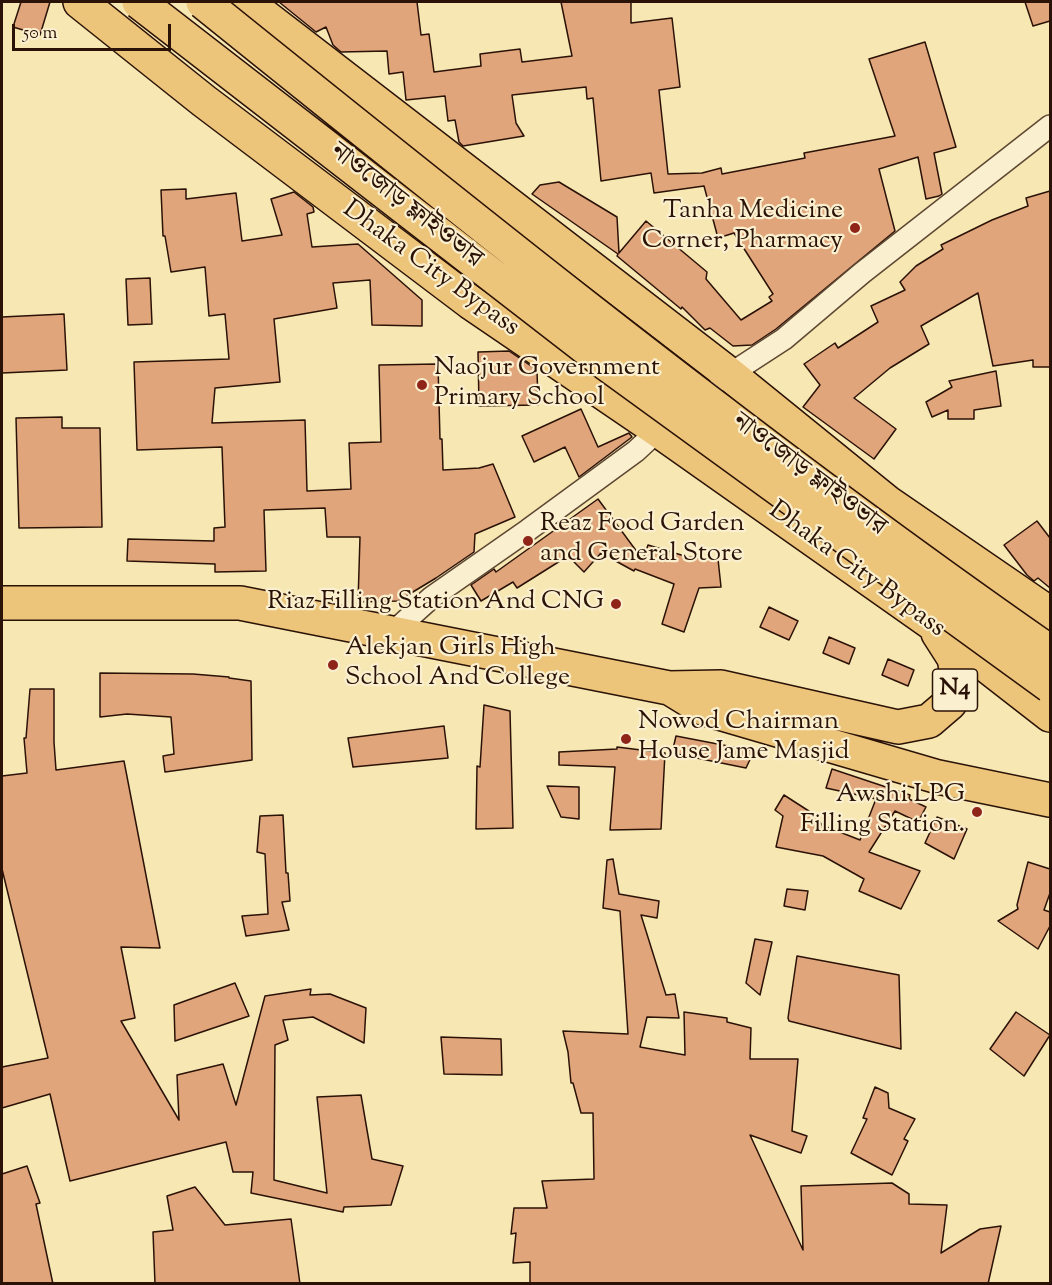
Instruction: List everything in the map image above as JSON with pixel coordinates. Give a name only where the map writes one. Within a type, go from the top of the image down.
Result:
[{"type":"highway","name":"Dhaka City Bypass","points":[[80,2],[204,101],[470,302],[658,430],[933,624],[1050,715]]},
{"type":"highway","name":"নাওজোড় ফ্লাইওভার","points":[[139,2],[608,365],[1050,686]]},
{"type":"highway","name":"নাওজোড় ফ্লাইওভার","points":[[203,2],[523,260],[930,569],[1050,652]]},
{"type":"highway","points":[[246,2],[729,374],[887,502],[1050,614]]},
{"type":"highway","name":"N4","points":[[2,603],[240,603],[669,688],[721,687],[898,727],[929,721],[950,703],[958,680],[954,658],[933,624]]},
{"type":"highway","name":"N4","points":[[669,688],[713,712],[938,777],[1050,800]]},
{"type":"street","points":[[392,633],[432,597],[636,451],[699,393],[784,339],[862,273],[1050,126]]},
{"type":"building","points":[[21,2],[50,2],[40,35],[13,27]]},
{"type":"building","points":[[279,2],[417,2],[421,35],[429,34],[434,72],[481,66],[480,54],[520,49],[522,62],[572,56],[561,2],[631,2],[631,23],[672,18],[680,87],[659,90],[668,174],[702,173],[721,168],[722,174],[805,158],[804,153],[895,136],[869,59],[925,42],[956,147],[934,153],[942,194],[939,196],[926,199],[918,157],[879,169],[895,231],[776,329],[752,345],[733,346],[710,328],[705,330],[682,307],[681,309],[617,256],[618,254],[532,194],[540,185],[559,182],[617,217],[619,253],[646,221],[707,272],[706,279],[741,320],[772,301],[769,297],[773,294],[734,233],[718,238],[704,186],[654,193],[651,173],[601,181],[593,98],[587,99],[586,87],[512,95],[516,123],[524,136],[463,146],[459,142],[455,120],[448,121],[445,96],[406,100],[403,72],[389,74],[387,51],[341,52],[333,45],[326,27],[316,32]]},
{"type":"building","points":[[1025,2],[1050,2],[1050,21],[1033,26]]},
{"type":"building","points":[[186,189],[186,199],[236,193],[242,241],[282,235],[271,199],[294,192],[313,207],[314,212],[307,214],[312,247],[358,244],[422,300],[422,326],[372,325],[370,280],[333,283],[337,308],[274,319],[280,382],[215,388],[212,423],[305,420],[307,491],[351,489],[349,443],[381,442],[379,365],[438,364],[443,470],[479,468],[493,464],[515,517],[475,534],[474,552],[398,601],[358,602],[360,537],[327,537],[325,508],[264,510],[266,571],[215,572],[215,564],[127,561],[128,539],[214,541],[214,528],[225,527],[222,447],[137,450],[134,362],[229,359],[225,314],[209,316],[205,267],[171,272],[165,236],[163,236],[161,190]]},
{"type":"building","points":[[1050,191],[1050,367],[1033,367],[1033,360],[993,366],[978,293],[921,326],[929,344],[890,368],[854,398],[896,429],[874,459],[803,407],[820,385],[804,364],[835,343],[838,348],[878,322],[871,306],[905,290],[900,282],[916,266],[943,249],[941,245],[992,220],[1028,206],[1026,198]]},
{"type":"building","points":[[150,278],[152,324],[128,325],[126,279]]},
{"type":"building","points":[[64,314],[67,370],[2,373],[2,317]]},
{"type":"building","points":[[509,351],[537,370],[538,405],[479,406],[478,352]]},
{"type":"building","points":[[996,371],[1001,406],[974,410],[974,419],[948,419],[948,410],[932,417],[926,402],[952,387],[949,381]]},
{"type":"building","points":[[581,409],[598,447],[629,433],[632,437],[579,477],[565,447],[534,462],[522,436]]},
{"type":"building","points":[[62,417],[62,428],[100,428],[102,527],[19,528],[16,418]]},
{"type":"building","points":[[598,499],[643,560],[648,545],[688,557],[718,559],[721,587],[699,588],[684,632],[662,624],[674,584],[635,569],[634,571],[601,553],[584,572],[568,556],[517,588],[513,582],[481,601],[471,585],[494,569],[496,572]]},
{"type":"building","points":[[1037,521],[1050,538],[1050,588],[1038,578],[1034,581],[1027,575],[1004,545]]},
{"type":"building","points":[[769,607],[798,621],[789,640],[760,627]]},
{"type":"building","points":[[829,637],[855,648],[849,664],[823,653]]},
{"type":"building","points":[[888,659],[914,670],[908,686],[882,675]]},
{"type":"building","points":[[100,673],[193,674],[251,681],[252,760],[165,772],[163,756],[174,754],[171,717],[127,714],[100,717]]},
{"type":"building","points":[[30,689],[54,689],[56,770],[124,761],[160,948],[121,947],[135,1018],[121,1021],[179,1120],[177,1075],[223,1064],[236,1105],[265,996],[311,989],[310,995],[330,994],[366,1008],[364,1043],[313,1017],[283,1020],[288,1040],[275,1045],[274,1180],[327,1193],[317,1097],[361,1095],[372,1159],[403,1166],[391,1205],[344,1207],[343,1212],[251,1193],[253,1172],[233,1172],[226,1142],[70,1181],[50,1094],[2,1108],[2,1067],[48,1058],[2,869],[2,776],[27,773],[24,738],[26,738]]},
{"type":"building","points":[[484,705],[510,711],[513,828],[476,829],[477,766],[480,767]]},
{"type":"building","points":[[444,726],[448,758],[353,767],[348,738]]},
{"type":"building","points":[[676,736],[754,751],[746,768],[672,753]]},
{"type":"building","points":[[617,747],[665,753],[661,829],[610,830],[615,767],[559,765],[559,752],[617,749]]},
{"type":"building","points":[[832,769],[910,795],[909,799],[926,807],[918,822],[895,811],[869,852],[920,871],[901,909],[859,891],[864,879],[823,856],[776,847],[783,816],[775,810],[784,795],[815,815],[822,825],[860,840],[876,799],[826,788]]},
{"type":"building","points":[[547,786],[579,787],[579,819],[561,817]]},
{"type":"building","points":[[283,815],[290,901],[282,902],[289,930],[246,936],[242,916],[268,914],[265,854],[257,852],[260,816]]},
{"type":"building","points":[[937,817],[967,829],[954,859],[925,843]]},
{"type":"building","points":[[613,859],[619,894],[659,901],[657,918],[641,915],[666,995],[675,994],[679,1018],[647,1017],[640,1047],[685,1055],[684,1012],[727,1018],[727,1022],[751,1028],[750,1059],[798,1059],[792,1131],[807,1136],[801,1153],[750,1135],[803,1250],[801,1186],[892,1183],[909,1194],[909,1204],[947,1205],[941,1253],[980,1229],[1001,1226],[988,1284],[530,1284],[530,1262],[513,1263],[516,1233],[511,1234],[514,1208],[547,1208],[542,1181],[594,1179],[593,1113],[581,1113],[573,1083],[571,1083],[563,1031],[628,1034],[620,911],[603,908],[607,860]]},
{"type":"building","points":[[1028,862],[1050,869],[1050,893],[1044,910],[1050,912],[1050,926],[1038,949],[998,921],[1018,909],[1017,905]]},
{"type":"building","points":[[787,889],[808,891],[805,910],[784,906]]},
{"type":"building","points":[[755,939],[772,942],[760,995],[746,983]]},
{"type":"building","points":[[797,956],[899,975],[901,1049],[789,1021]]},
{"type":"building","points":[[235,983],[249,1016],[175,1041],[174,1005]]},
{"type":"building","points":[[1016,1012],[1050,1035],[1024,1076],[990,1049]]},
{"type":"building","points":[[441,1037],[501,1039],[502,1075],[444,1074]]},
{"type":"building","points":[[875,1087],[888,1093],[889,1108],[915,1119],[904,1139],[908,1141],[892,1175],[851,1153],[867,1119],[863,1118]]},
{"type":"building","points":[[27,1166],[40,1203],[36,1204],[53,1284],[2,1284],[2,1174]]},
{"type":"building","points":[[195,1187],[225,1225],[291,1219],[300,1284],[155,1284],[153,1232],[173,1230],[167,1196]]},
{"type":"place","name":"Tanha Medicine Corner, Pharmacy","points":[[855,228]]},
{"type":"place","name":"Naojur Government Primary School","points":[[422,385]]},
{"type":"place","name":"Reaz Food Garden and General Store","points":[[528,541]]},
{"type":"place","name":"Riaz Filling Station And CNG","points":[[616,604]]},
{"type":"place","name":"Alekjan Girls High School And College","points":[[333,665]]},
{"type":"place","name":"Nowod Chairman House Jame Masjid","points":[[626,739]]},
{"type":"place","name":"Awshi LPG Filling Station.","points":[[977,812]]}]
